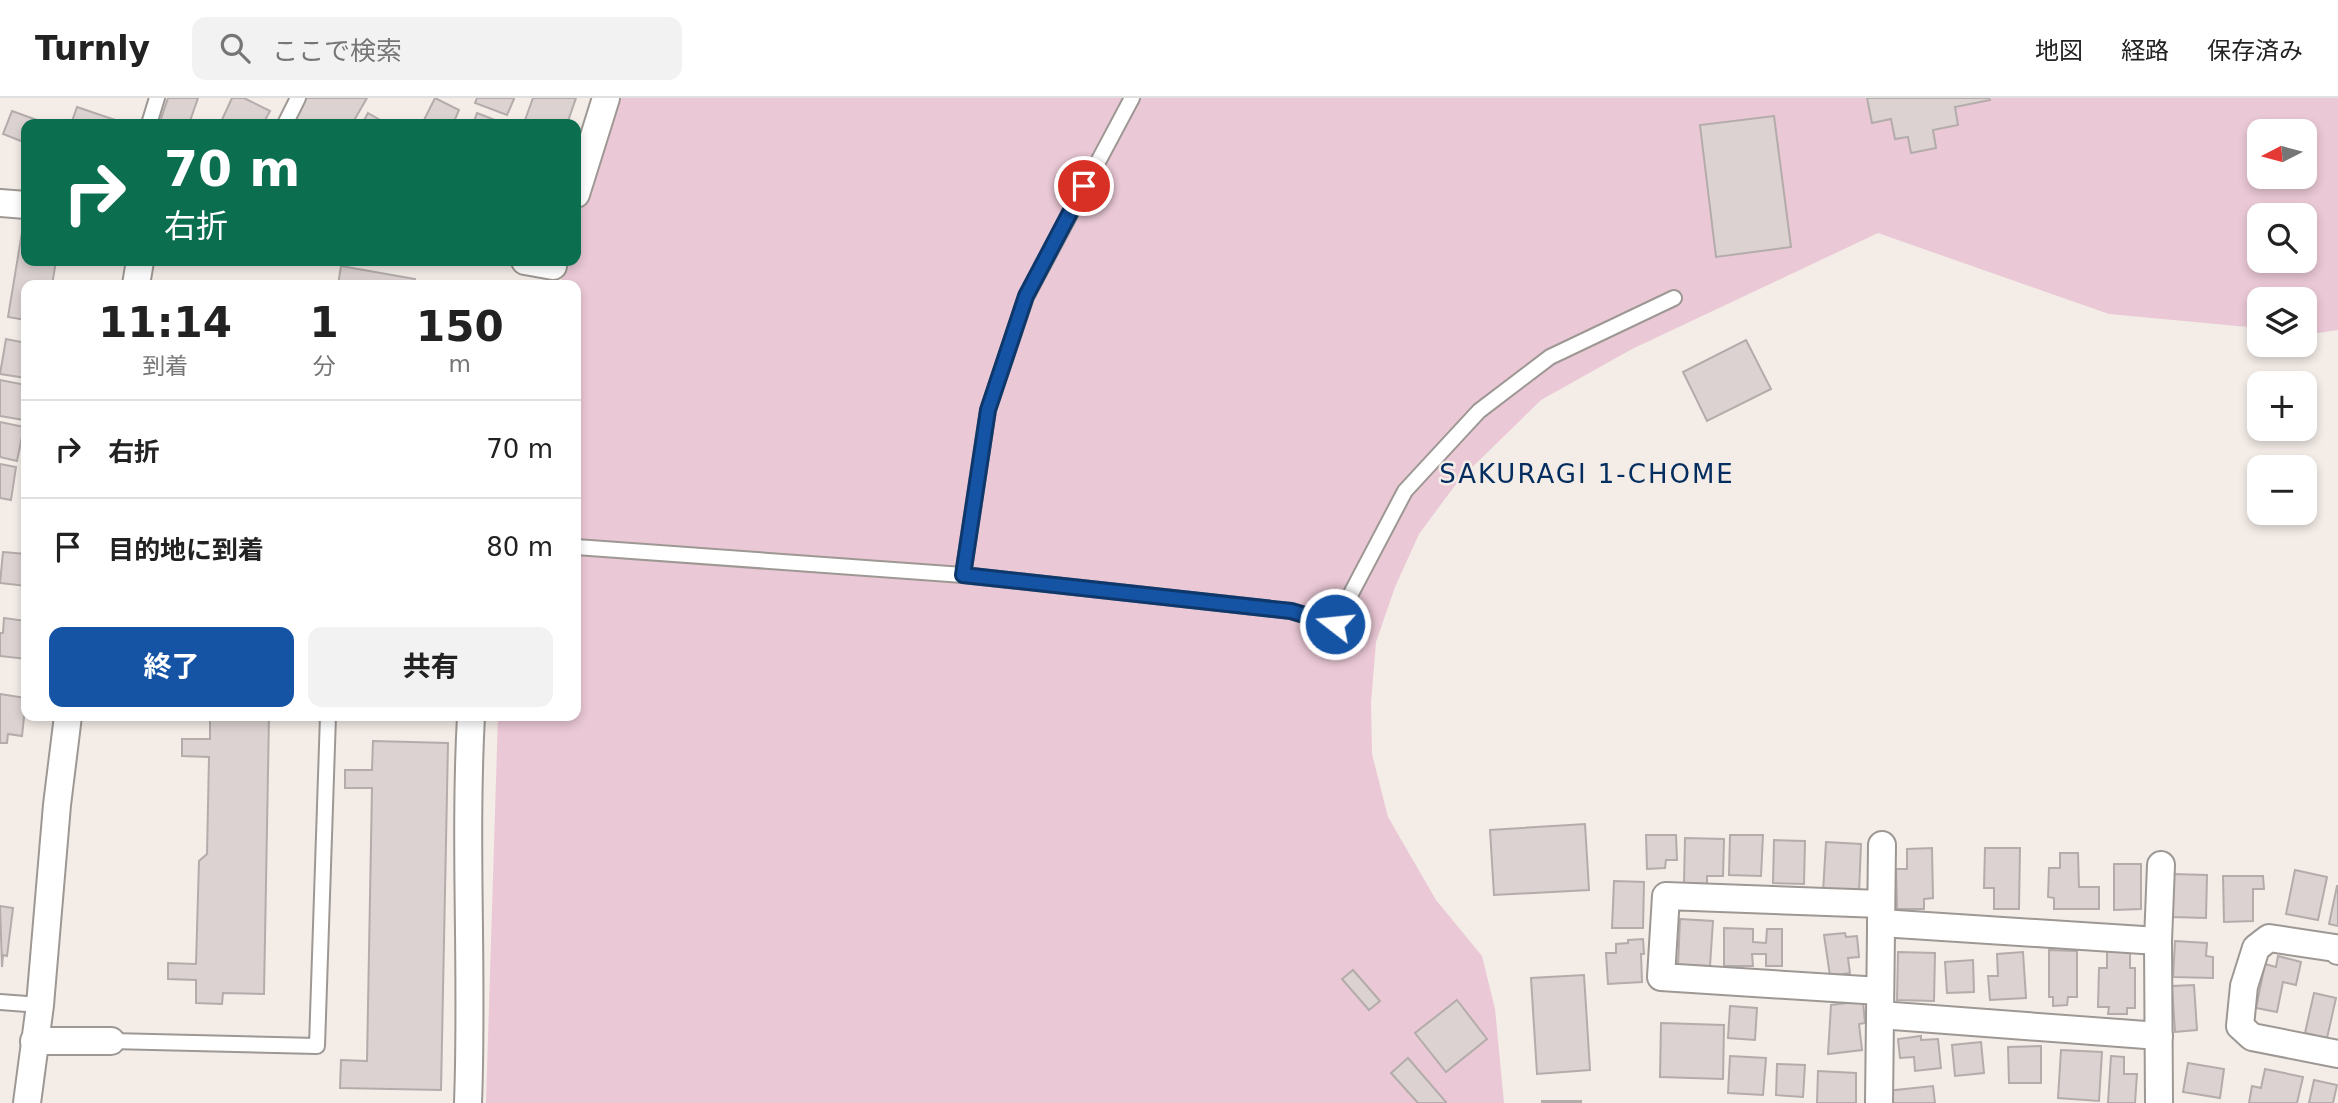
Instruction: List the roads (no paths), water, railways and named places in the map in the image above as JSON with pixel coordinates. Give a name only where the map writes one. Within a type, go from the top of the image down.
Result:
[{"type":"street","points":[[581,178],[606,98]]},
{"type":"street","points":[[0,203],[21,205]]},
{"type":"street","points":[[27,1103],[40,1005],[57,805],[67,721]]},
{"type":"street","points":[[468,1103],[468,773],[471,721]]},
{"type":"street","points":[[1879,1103],[1882,845]]},
{"type":"street","points":[[2160,1103],[2158,941],[2161,865]]},
{"type":"street","points":[[2158,941],[1881,913],[1666,896],[1661,977],[2159,1036]]},
{"type":"street","points":[[2338,951],[2335,948],[2269,938],[2256,948],[2244,986],[2240,1026],[2252,1037],[2338,1054]]},
{"type":"street","points":[[34,1041],[111,1041]]},
{"type":"lane","points":[[151,119],[157,98]]},
{"type":"lane","points":[[288,119],[298,98]]},
{"type":"lane","points":[[963,575],[988,410],[1026,296],[1132,98]]},
{"type":"lane","points":[[581,547],[963,575],[1291,611],[1335,624],[1405,491],[1479,411],[1549,357],[1674,298]]},
{"type":"lane","points":[[111,1041],[317,1046],[328,721]]},
{"type":"lane","points":[[0,1002],[40,1005]]},
{"type":"district","name":"SAKURAGI 1-CHOME","points":[[1587,474]]}]
